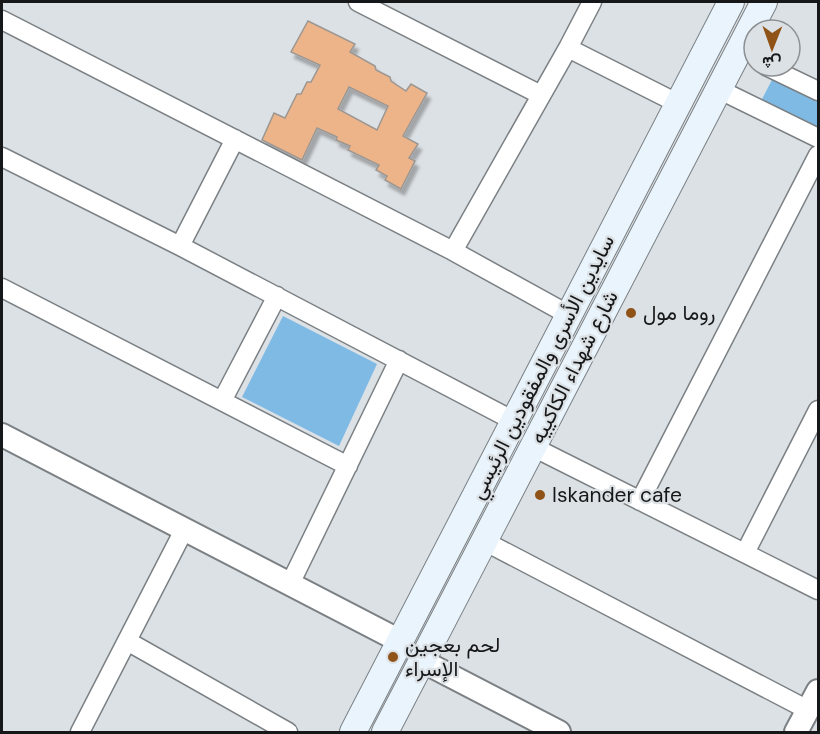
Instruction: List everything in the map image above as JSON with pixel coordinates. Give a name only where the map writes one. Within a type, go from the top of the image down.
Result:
[{"type":"main road","name":"سايدين الأسرى والمفقودين الرئيسي","points":[[353,732],[731,2]]},
{"type":"main road","name":"شارع شهداء الكاكييه","points":[[759,18],[764,2]]},
{"type":"main road","name":"شارع شهداء الكاكييه","points":[[385,732],[718,89],[742,61]]},
{"type":"main road","points":[[485,477],[511,489]]},
{"type":"street","points":[[358,2],[541,95]]},
{"type":"street","points":[[453,251],[592,2]]},
{"type":"street","points":[[2,20],[453,251],[569,315]]},
{"type":"street","points":[[568,48],[679,104]]},
{"type":"street","points":[[791,78],[819,91]]},
{"type":"street","points":[[718,89],[819,138]]},
{"type":"street","points":[[180,246],[235,140]]},
{"type":"street","points":[[640,501],[819,156]]},
{"type":"street","points":[[2,157],[277,296],[514,421]]},
{"type":"street","points":[[2,288],[348,466]]},
{"type":"street","points":[[222,401],[277,296]]},
{"type":"street","points":[[290,584],[399,360]]},
{"type":"street","points":[[745,553],[819,411]]},
{"type":"street","points":[[2,435],[400,641]]},
{"type":"street","points":[[533,447],[819,590]]},
{"type":"street","points":[[80,732],[184,530]]},
{"type":"street","points":[[484,541],[813,701],[796,732]]},
{"type":"street","points":[[127,641],[288,732]]},
{"type":"street","points":[[422,661],[528,725],[559,732]]},
{"type":"shaded area","points":[[773,78],[778,78],[818,98],[818,130],[761,101]]},
{"type":"shaded area","points":[[283,316],[377,364],[339,446],[242,397]]},
{"type":"building","points":[[308,21],[355,44],[350,52],[375,66],[376,70],[390,77],[391,81],[406,91],[411,84],[427,93],[403,136],[418,144],[409,158],[415,161],[401,189],[385,180],[387,176],[376,170],[379,165],[348,150],[350,146],[317,128],[302,160],[262,140],[274,113],[285,118],[297,94],[301,94],[307,82],[311,82],[320,65],[291,52]],"holes":[[[349,87],[388,106],[377,130],[338,109]]]},
{"type":"place","name":"روما مول","points":[[631,313]]},
{"type":"place","name":"Iskander cafe","points":[[540,495]]},
{"type":"place","name":"لحم بعجين الإسراء","points":[[393,657]]}]
